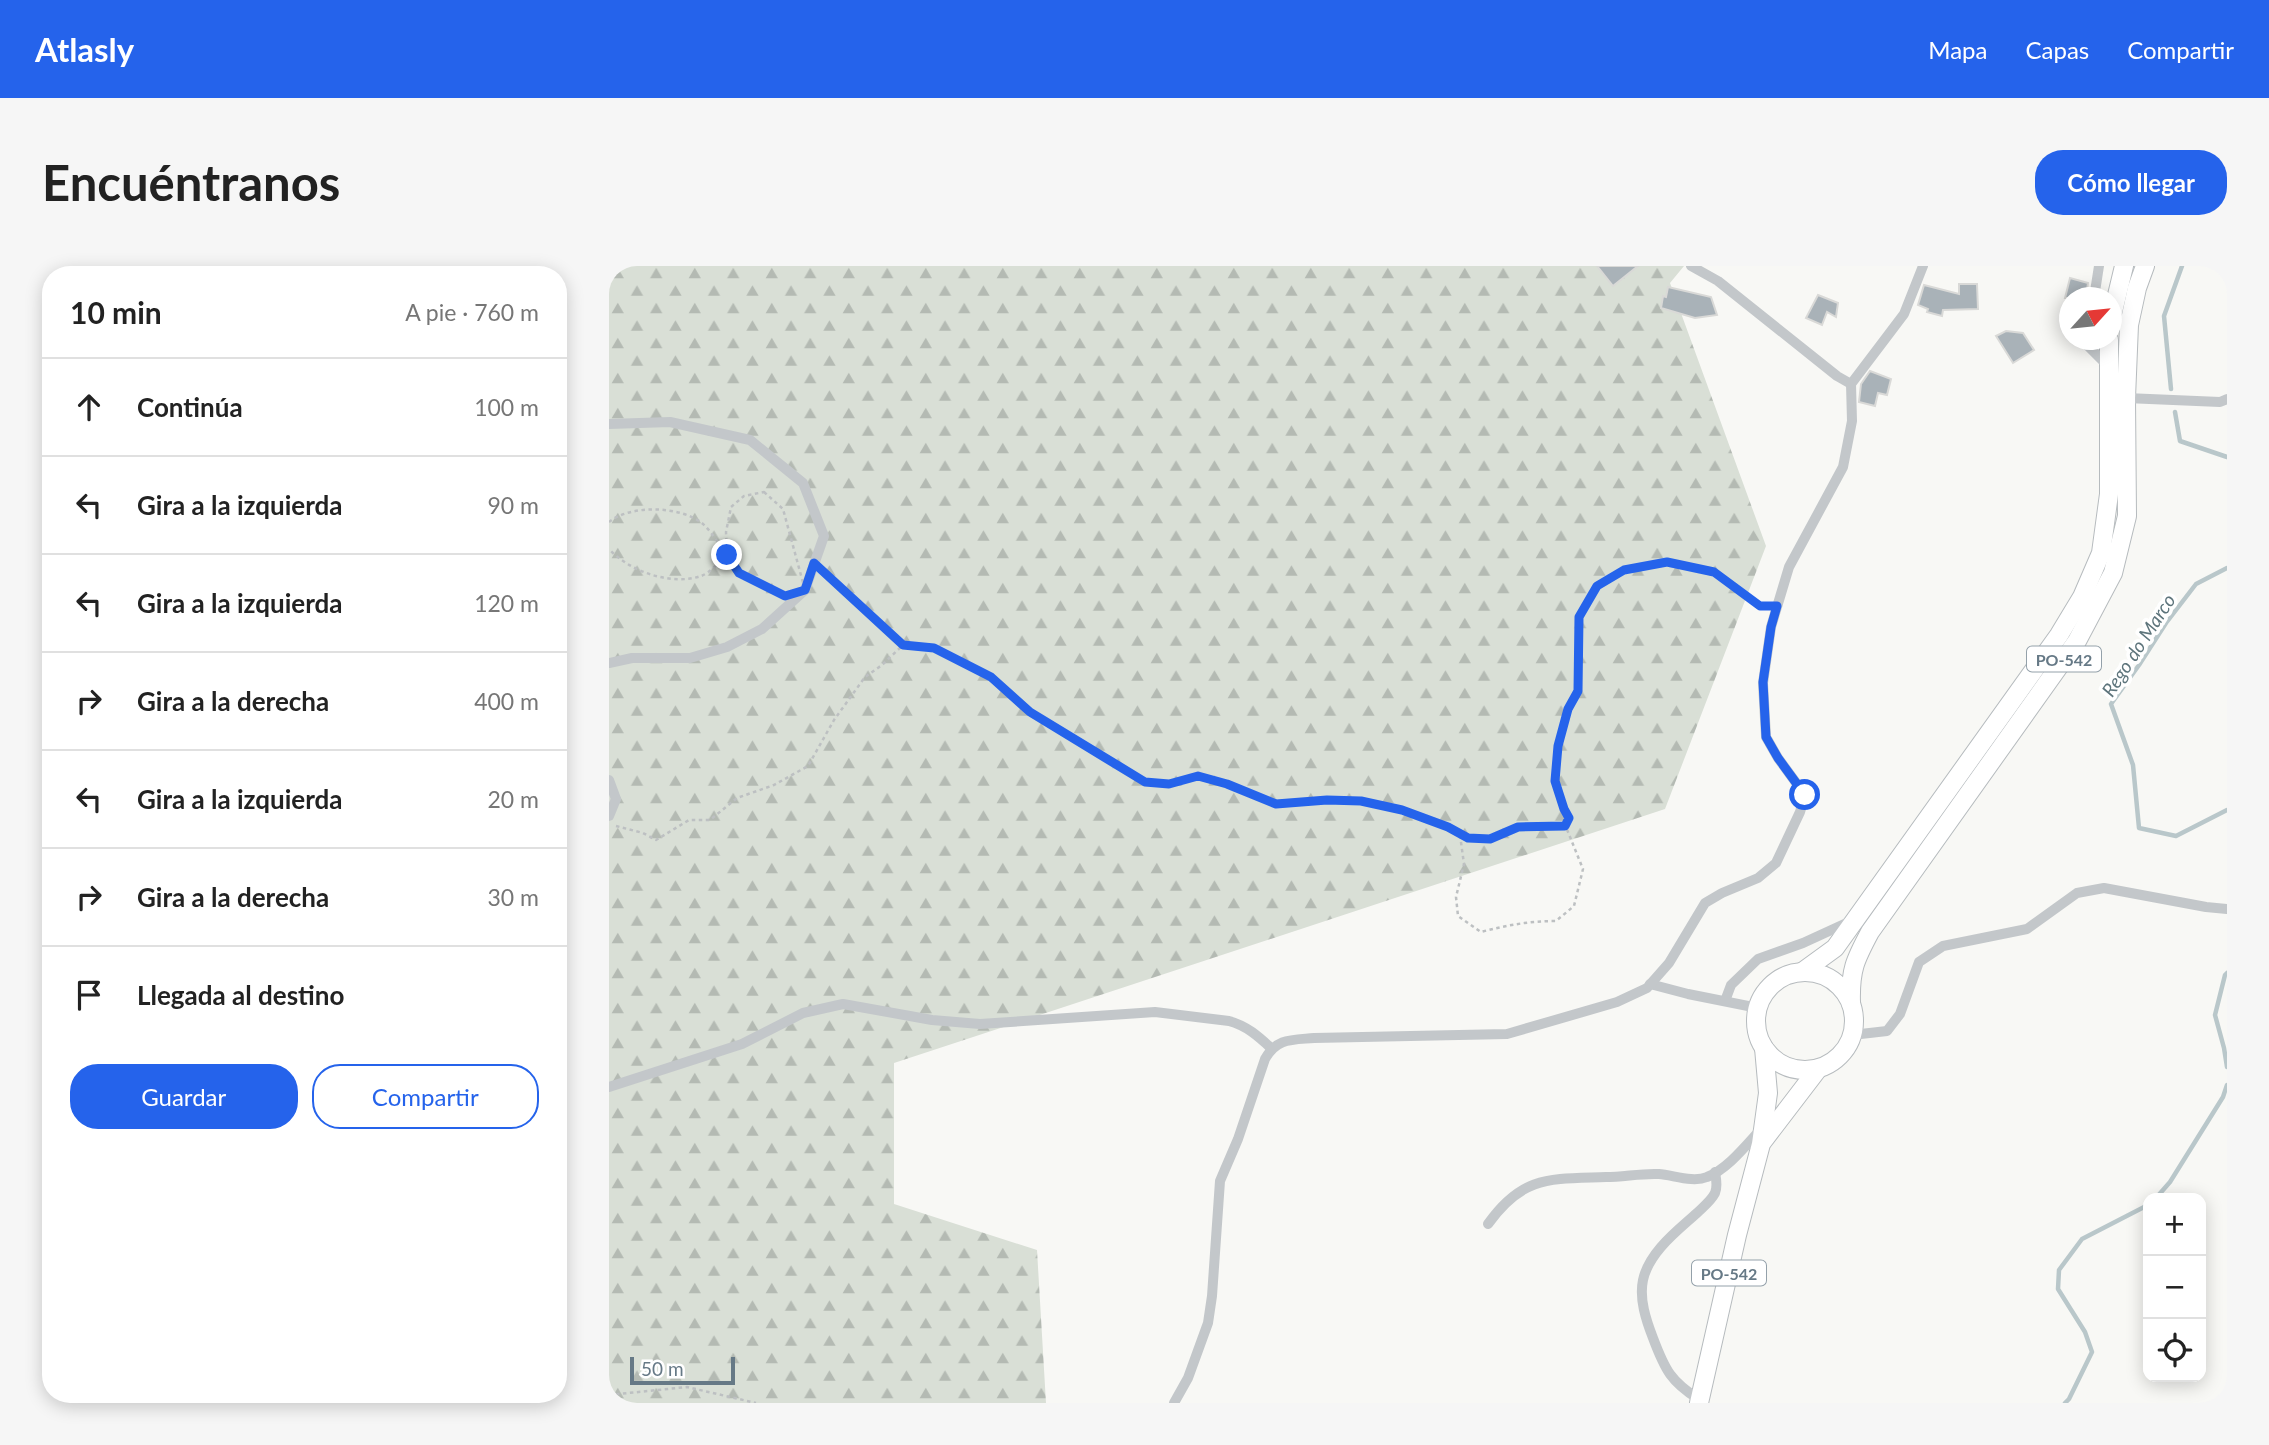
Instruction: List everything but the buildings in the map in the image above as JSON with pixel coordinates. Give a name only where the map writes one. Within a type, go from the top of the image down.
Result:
[{"type":"main road","points":[[2119,287],[2124,266]]},
{"type":"main road","name":"PO-542","points":[[1762,1135],[1818,1069],[1845,1050],[1852,1035],[1854,1018],[1850,1003],[1853,965],[1870,932],[2077,641],[2113,573],[2127,516],[2126,398],[2129,325],[2145,266]]},
{"type":"main road","name":"PO-542","points":[[1700,1402],[1762,1135],[1768,1093],[1764,1048],[1756,1028],[1758,1008],[1770,987],[1790,974],[1803,972],[1835,948],[2051,647],[2082,597],[2101,553],[2109,494],[2109,350]]},
{"type":"main road","points":[[1803,972],[1832,980],[1843,990],[1850,1003]]},
{"type":"main road","points":[[1764,1048],[1779,1062],[1797,1070],[1818,1069]]},
{"type":"street","points":[[1691,266],[1718,281],[1837,376],[1851,384]]},
{"type":"street","points":[[1174,1403],[1188,1378],[1208,1323],[1220,1181],[1271,1048],[1288,1041],[1314,1038],[1507,1034],[1617,1002],[1647,988],[1669,963],[1705,903],[1758,878],[1776,863],[1805,795],[1766,737],[1763,682],[1771,627],[1789,567],[1843,467],[1853,421],[1851,384],[1904,314],[1923,266]]},
{"type":"street","points":[[2096,287],[2099,266]]},
{"type":"street","points":[[2092,350],[2108,366]]},
{"type":"street","points":[[2126,398],[2220,402],[2227,399]]},
{"type":"street","points":[[609,424],[670,422],[750,440],[803,483],[824,536],[805,590],[762,629],[727,647],[690,657],[632,658],[609,663]]},
{"type":"street","points":[[609,780],[617,799],[610,815]]},
{"type":"street","points":[[1852,1035],[1887,1031],[1901,1014],[1919,962],[1943,946],[2027,929],[2077,893],[2104,888],[2227,909]]},
{"type":"street","points":[[1725,1001],[1731,985],[1758,959],[1803,943],[1854,920]]},
{"type":"street","points":[[1650,984],[1758,1008]]},
{"type":"street","points":[[609,1087],[742,1044],[803,1013],[843,1004],[932,1020],[980,1024],[1155,1012],[1240,1024],[1254,1032],[1271,1048]]},
{"type":"street","points":[[1488,1224],[1506,1200],[1527,1186],[1543,1181],[1643,1173],[1702,1179],[1762,1135]]},
{"type":"street","points":[[1700,1402],[1679,1387],[1670,1376],[1645,1318],[1643,1279],[1652,1259],[1669,1239],[1711,1199],[1717,1185],[1715,1172]]},
{"type":"path","points":[[609,522],[615,517],[643,509],[679,511],[703,524],[739,573],[785,596],[805,590],[783,509],[764,492],[744,496],[731,507],[726,532],[727,555]]},
{"type":"path","points":[[609,549],[615,556],[642,571],[678,581],[704,576],[727,555]]},
{"type":"path","points":[[1460,835],[1464,864],[1456,897],[1458,916],[1481,932],[1524,922],[1556,921],[1574,906],[1583,869],[1565,826],[1569,818],[1555,781],[1558,746],[1568,709],[1578,691],[1579,617],[1597,586],[1624,570],[1667,562],[1714,572],[1760,606],[1777,606]]},
{"type":"path","points":[[814,563],[903,645],[934,648],[991,677],[1030,712],[1145,782],[1169,784],[1198,776],[1227,784],[1276,804],[1327,800],[1361,801],[1402,810],[1448,827],[1468,838],[1490,839],[1518,827],[1565,826]]},
{"type":"path","points":[[610,815],[617,827],[643,833],[656,840],[689,820],[710,820],[737,798],[773,785],[808,766],[834,720],[865,677],[903,645]]},
{"type":"path","points":[[609,1395],[687,1387],[756,1403]]},
{"type":"green space","points":[[609,266],[1684,266],[1670,283],[1766,546],[1665,809],[894,1063],[894,1204],[1037,1250],[1046,1403],[609,1403]]},
{"type":"waterway","name":"Rego do Marco","points":[[2171,389],[2164,316],[2182,266]]},
{"type":"waterway","name":"Rego do Marco","points":[[2175,412],[2180,441],[2227,457]]},
{"type":"waterway","name":"Rego do Marco","points":[[2227,568],[2196,584],[2111,704],[2133,765],[2139,828],[2176,836],[2227,810]]},
{"type":"waterway","points":[[2227,973],[2215,1015],[2227,1067]]},
{"type":"waterway","points":[[2160,1193],[2223,1097],[2227,1085]]},
{"type":"waterway","points":[[2065,1403],[2092,1352],[2085,1332],[2058,1289],[2059,1270],[2082,1239],[2143,1208]]},
{"type":"route","points":[[727,555],[739,573],[785,596],[805,590],[814,563],[903,645],[934,648],[991,677],[1030,712],[1145,782],[1169,784],[1198,776],[1227,784],[1276,804],[1327,800],[1361,801],[1402,810],[1448,827],[1468,838],[1490,839],[1518,827],[1565,826],[1569,818],[1555,781],[1558,746],[1568,709],[1578,691],[1579,617],[1597,586],[1624,570],[1667,562],[1714,572],[1760,606],[1777,606],[1763,682],[1766,737],[1805,795]]}]
